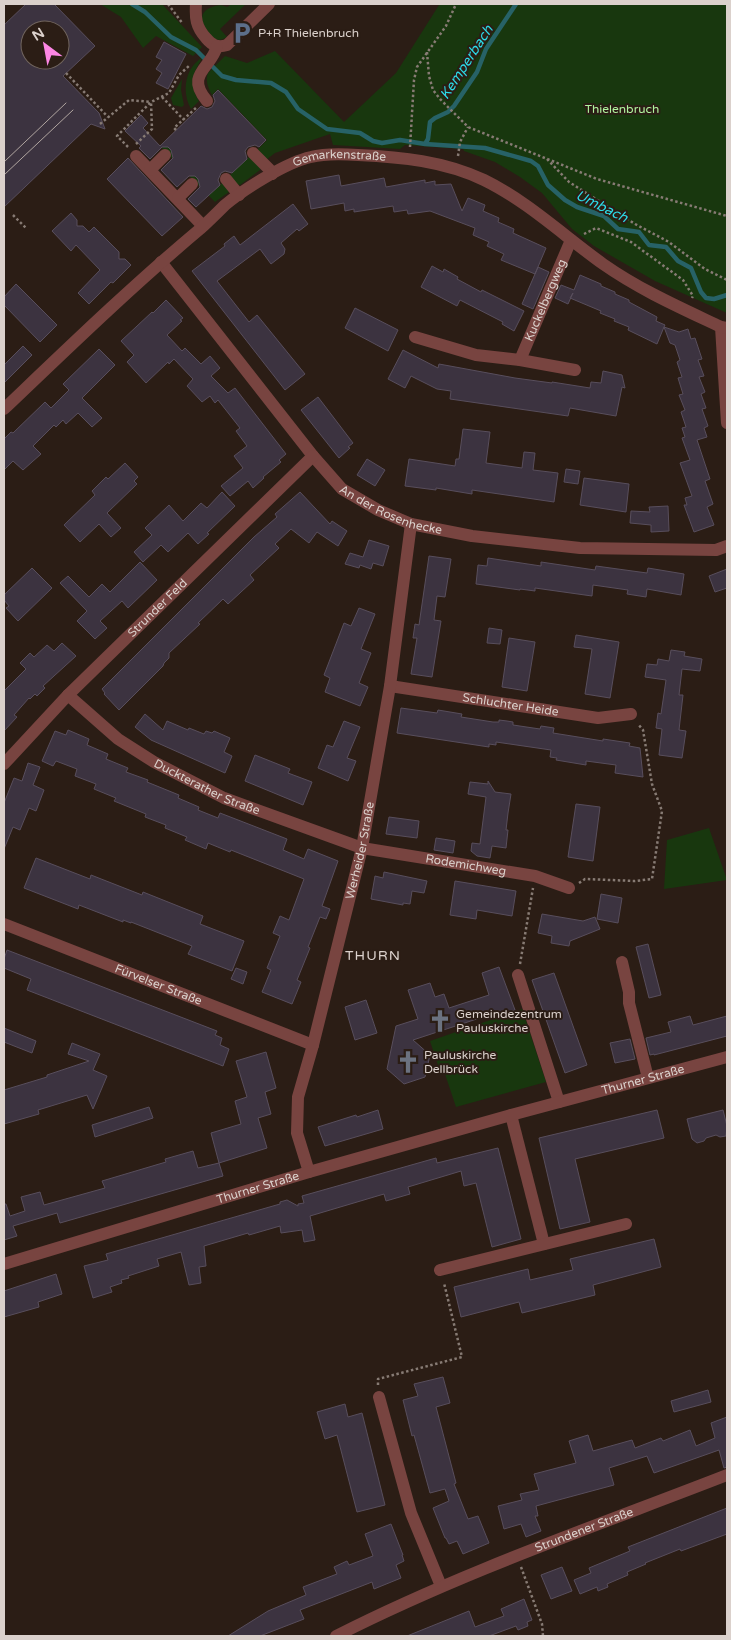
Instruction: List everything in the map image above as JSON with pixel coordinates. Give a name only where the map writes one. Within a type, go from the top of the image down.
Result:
[{"type":"street","points":[[196,4],[195,18],[198,30],[212,44],[217,46],[227,45],[269,4]]},
{"type":"street","points":[[207,101],[199,84],[200,72],[216,52],[217,46]]},
{"type":"street","points":[[253,153],[272,174]]},
{"type":"street","name":"Gemarkenstraße","points":[[4,409],[160,262],[225,205],[272,174],[312,156],[334,154],[388,156],[432,162],[454,168],[484,180],[527,206],[606,266],[660,298],[724,328]]},
{"type":"street","points":[[150,170],[165,155]]},
{"type":"street","points":[[136,156],[203,226]]},
{"type":"street","points":[[226,179],[239,195]]},
{"type":"street","points":[[178,198],[192,184]]},
{"type":"street","name":"Kuckelbergweg","points":[[520,360],[571,240]]},
{"type":"street","name":"An der Rosenhecke","points":[[160,262],[313,456],[342,489],[378,510],[410,524],[472,536],[580,548],[716,550],[727,546]]},
{"type":"street","points":[[724,328],[727,423]]},
{"type":"street","points":[[415,337],[476,355],[520,360],[575,370]]},
{"type":"street","name":"Strunder Feld","points":[[4,764],[68,695],[313,456]]},
{"type":"street","name":"Werheider Straße","points":[[309,1172],[297,1133],[298,1097],[313,1045],[362,848],[390,686],[410,524]]},
{"type":"street","name":"Schluchter Heide","points":[[390,686],[598,718],[631,714]]},
{"type":"street","name":"Duckterather Straße","points":[[68,695],[118,739],[154,762],[224,798],[362,848]]},
{"type":"street","name":"Rodemichweg","points":[[362,848],[535,876],[569,888]]},
{"type":"street","name":"Fürvelser Straße","points":[[4,924],[313,1045]]},
{"type":"street","points":[[622,962],[629,992],[629,1003],[648,1078]]},
{"type":"street","points":[[518,975],[559,1102]]},
{"type":"street","name":"Thurner Straße","points":[[4,1264],[309,1172],[727,1057]]},
{"type":"street","points":[[511,1115],[544,1244]]},
{"type":"street","points":[[440,1270],[626,1224]]},
{"type":"street","points":[[379,1397],[411,1513],[441,1586]]},
{"type":"street","name":"Strundener Straße","points":[[336,1636],[389,1609],[441,1586],[727,1475]]},
{"type":"path","points":[[410,146],[414,80],[417,67],[446,26],[456,4]]},
{"type":"path","points":[[427,52],[429,76],[434,90],[447,107],[468,127],[597,179],[727,216]]},
{"type":"path","points":[[66,73],[108,117]]},
{"type":"path","points":[[151,102],[152,129],[130,150],[117,136],[151,102],[169,93],[179,75]]},
{"type":"path","points":[[162,96],[184,120]]},
{"type":"path","points":[[100,124],[129,100],[151,102]]},
{"type":"path","points":[[176,130],[174,128],[192,111]]},
{"type":"path","points":[[459,149],[460,142],[468,127]]},
{"type":"path","points":[[546,158],[569,182],[635,224],[669,242],[705,269],[727,280]]},
{"type":"path","points":[[13,215],[26,228]]},
{"type":"path","points":[[571,240],[596,228],[631,242],[683,280],[693,296],[689,312]]},
{"type":"path","points":[[569,888],[585,879],[635,881],[652,879],[662,811],[652,784],[643,730],[631,714]]},
{"type":"path","points":[[518,975],[535,876]]},
{"type":"path","points":[[379,1397],[378,1379],[462,1357],[440,1270]]},
{"type":"path","points":[[527,1582],[542,1624],[543,1636]]},
{"type":"green space","points":[[100,4],[162,4],[202,47],[193,56],[156,36],[143,48],[121,17]]},
{"type":"green space","points":[[232,4],[246,4],[220,29],[227,37],[217,40],[204,26],[202,16],[206,10],[215,6],[227,7]]},
{"type":"green space","name":"Thielenbruch","points":[[438,4],[727,4],[727,313],[655,281],[594,246],[572,229],[542,193],[495,162],[463,149],[405,145],[400,149],[333,145],[330,134],[275,153],[266,160],[257,150],[267,140],[218,89],[212,95],[208,87],[208,73],[225,56],[247,63],[275,51],[344,122],[396,73]]},
{"type":"green space","points":[[203,57],[193,78],[194,89],[199,101],[191,109],[186,95],[187,80],[192,67]]},
{"type":"green space","points":[[182,79],[181,90],[184,105],[182,107],[173,105],[171,98]]},
{"type":"green space","points":[[164,142],[213,192],[223,182],[229,192],[215,202],[160,146]]},
{"type":"green space","points":[[250,156],[260,167],[260,170],[240,185],[237,184],[229,176]]},
{"type":"green space","points":[[709,828],[727,880],[664,889],[667,840]]},
{"type":"green space","points":[[522,1009],[546,1082],[456,1107],[445,1074],[440,1071],[430,1041]]},
{"type":"building","points":[[26,4],[54,4],[70,20],[20,20],[20,70],[69,70],[63,76],[99,113],[105,129],[91,124],[4,207],[4,25]]},
{"type":"building","points":[[70,20],[95,46],[70,69]]},
{"type":"building","points":[[164,42],[186,54],[168,89],[156,83],[162,73],[156,69],[162,60],[156,57]]},
{"type":"building","points":[[218,90],[266,140],[259,147],[255,145],[248,147],[245,151],[247,159],[232,173],[225,171],[221,173],[218,180],[220,185],[196,207],[188,199],[200,187],[198,179],[195,176],[189,176],[177,187],[161,170],[173,158],[171,150],[168,147],[162,147],[150,159],[139,148],[141,146],[125,131],[141,115],[148,123],[143,128],[160,146],[201,106],[207,109],[212,107],[215,101],[213,95]]},
{"type":"building","points":[[128,158],[183,217],[162,236],[107,179]]},
{"type":"building","points":[[339,175],[341,186],[384,178],[386,187],[425,180],[425,183],[435,181],[435,185],[451,184],[462,211],[468,198],[485,205],[483,211],[499,218],[498,222],[514,229],[513,233],[546,248],[535,274],[501,260],[504,254],[487,246],[489,242],[473,235],[475,228],[430,211],[408,214],[407,210],[394,212],[393,206],[354,212],[354,209],[345,211],[344,203],[311,209],[306,181]]},
{"type":"building","points":[[293,204],[308,224],[299,231],[297,229],[281,243],[285,249],[284,254],[271,264],[260,249],[217,281],[249,322],[257,315],[305,374],[285,390],[192,271],[225,246],[224,244],[234,236],[240,245]]},
{"type":"building","points":[[71,213],[77,220],[77,226],[83,226],[89,232],[94,227],[119,252],[119,259],[125,259],[131,265],[89,304],[78,293],[100,270],[76,245],[71,251],[52,231]]},
{"type":"building","points":[[432,266],[443,272],[444,269],[458,277],[457,279],[481,292],[482,290],[524,311],[514,331],[502,324],[503,322],[460,300],[457,306],[421,287]]},
{"type":"building","points":[[538,267],[549,272],[533,309],[522,304]]},
{"type":"building","points":[[580,275],[601,284],[601,286],[615,292],[615,294],[629,300],[629,302],[657,317],[656,321],[665,325],[657,344],[628,330],[629,327],[600,313],[601,311],[571,298],[568,304],[555,298],[561,285],[574,290]]},
{"type":"building","points":[[16,284],[57,325],[40,342],[4,305],[4,297]]},
{"type":"building","points":[[166,300],[183,318],[167,335],[182,351],[185,348],[201,364],[210,356],[220,368],[211,376],[228,393],[235,388],[286,454],[279,460],[281,462],[253,488],[248,481],[230,496],[221,486],[243,468],[234,456],[247,446],[236,431],[240,428],[218,400],[215,403],[210,396],[202,402],[187,386],[193,379],[174,359],[169,364],[168,362],[146,383],[127,362],[134,355],[121,341]]},
{"type":"building","points":[[355,308],[398,330],[388,351],[345,328]]},
{"type":"building","points":[[664,327],[679,332],[688,329],[691,339],[695,338],[702,359],[698,360],[704,376],[699,377],[705,392],[701,394],[706,408],[702,409],[708,426],[704,428],[707,437],[697,440],[710,479],[705,481],[713,504],[707,507],[714,525],[694,532],[684,505],[687,505],[685,498],[692,496],[680,463],[690,460],[682,438],[685,437],[682,428],[686,427],[681,412],[685,410],[679,395],[683,394],[678,378],[682,377],[677,362],[680,360],[675,345],[670,343]]},
{"type":"building","points":[[23,346],[32,355],[4,383],[4,365]]},
{"type":"building","points":[[99,349],[115,365],[82,398],[102,418],[92,427],[78,413],[66,424],[63,420],[56,427],[54,425],[33,446],[41,454],[23,470],[13,461],[4,470],[4,439],[11,432],[13,433],[45,402],[51,408],[69,390],[63,384]]},
{"type":"building","points":[[403,350],[438,368],[439,364],[515,378],[590,388],[591,382],[601,383],[603,371],[622,375],[625,388],[622,387],[616,416],[570,408],[568,416],[450,399],[451,391],[437,389],[411,376],[405,388],[388,379]]},
{"type":"building","points":[[318,397],[353,443],[339,458],[301,410]]},
{"type":"building","points":[[463,429],[490,432],[486,463],[522,468],[524,452],[535,453],[533,470],[558,473],[554,502],[472,490],[472,494],[436,488],[436,490],[405,486],[409,459],[455,466],[456,459],[459,459]]},
{"type":"building","points":[[367,459],[385,470],[375,486],[357,475]]},
{"type":"building","points":[[125,463],[138,477],[134,481],[137,484],[107,513],[121,528],[111,537],[99,524],[80,542],[64,525],[95,495],[92,491],[106,477],[108,479]]},
{"type":"building","points":[[566,469],[580,471],[578,484],[564,482]]},
{"type":"building","points":[[584,478],[629,484],[626,512],[580,505]]},
{"type":"building","points":[[222,492],[235,506],[198,544],[188,533],[168,552],[161,545],[143,562],[134,552],[152,535],[145,528],[169,505],[183,521],[201,503],[207,508]]},
{"type":"building","points":[[300,492],[330,524],[332,521],[347,531],[338,546],[317,532],[309,543],[291,529],[275,544],[279,548],[250,575],[254,580],[228,604],[223,599],[198,623],[200,624],[169,653],[169,658],[163,666],[119,710],[104,694],[102,689],[254,537],[277,517],[275,514]]},
{"type":"building","points":[[668,506],[669,531],[651,532],[651,525],[630,523],[631,511],[650,512],[649,507]]},
{"type":"building","points":[[369,540],[389,546],[383,566],[373,563],[371,569],[360,565],[359,568],[345,564],[350,553],[363,557]]},
{"type":"building","points":[[429,556],[451,559],[445,597],[437,596],[434,620],[441,621],[432,677],[411,674],[417,638],[413,638],[415,624],[419,625]]},
{"type":"building","points":[[488,558],[541,566],[541,562],[595,570],[596,566],[647,573],[648,568],[684,574],[681,595],[647,589],[646,597],[627,594],[628,590],[593,585],[592,596],[535,588],[535,591],[520,590],[476,584],[478,565],[487,566]]},
{"type":"building","points":[[140,562],[157,580],[128,608],[122,601],[100,621],[107,628],[95,639],[77,621],[87,611],[60,583],[68,576],[89,597],[102,584],[110,592]]},
{"type":"building","points":[[32,568],[52,588],[18,621],[6,608],[9,606],[4,600],[4,595]]},
{"type":"building","points":[[727,569],[727,588],[715,592],[709,576]]},
{"type":"building","points":[[359,608],[375,614],[361,649],[371,653],[359,683],[368,687],[360,706],[325,692],[330,678],[324,675],[344,623],[351,626]]},
{"type":"building","points":[[489,628],[502,630],[500,644],[487,643]]},
{"type":"building","points":[[576,635],[619,642],[610,698],[585,694],[592,649],[574,647]]},
{"type":"building","points":[[509,638],[535,642],[527,691],[502,687]]},
{"type":"building","points":[[62,643],[76,656],[43,686],[45,688],[37,696],[35,694],[29,698],[14,715],[17,717],[4,731],[4,691],[26,669],[20,663],[30,653],[34,657],[47,645],[54,651]]},
{"type":"building","points":[[671,650],[685,652],[684,656],[702,659],[700,671],[682,669],[679,695],[683,695],[679,730],[686,731],[682,758],[659,755],[662,729],[656,728],[658,713],[661,714],[666,680],[645,677],[647,664],[657,665],[658,659],[669,661]]},
{"type":"building","points":[[401,708],[437,713],[438,710],[462,714],[461,717],[493,722],[499,722],[499,720],[513,722],[513,725],[540,729],[541,726],[554,728],[553,733],[630,743],[629,746],[640,748],[643,777],[615,773],[616,765],[586,761],[586,765],[556,760],[557,758],[550,757],[551,750],[496,742],[496,745],[489,744],[489,747],[397,733]]},
{"type":"building","points":[[145,714],[163,730],[167,721],[188,730],[189,728],[204,734],[206,731],[212,733],[214,731],[230,738],[224,752],[232,756],[225,773],[151,740],[135,727]]},
{"type":"building","points":[[344,721],[360,727],[347,758],[356,761],[348,781],[318,768],[327,745],[333,747]]},
{"type":"building","points":[[68,730],[89,739],[87,745],[108,754],[106,759],[128,768],[126,772],[179,795],[178,798],[199,807],[198,810],[218,818],[220,813],[287,839],[283,850],[304,859],[308,849],[338,861],[322,906],[330,909],[326,919],[320,917],[308,947],[310,948],[297,980],[301,982],[292,1004],[262,992],[271,970],[267,968],[280,936],[273,933],[280,916],[289,920],[304,879],[231,850],[230,852],[208,843],[206,849],[185,840],[187,837],[165,828],[166,825],[145,817],[146,814],[114,801],[116,798],[94,789],[96,784],[75,776],[77,769],[56,761],[53,766],[42,761],[55,731],[66,735]]},
{"type":"building","points":[[255,755],[290,769],[288,773],[312,782],[303,805],[245,781]]},
{"type":"building","points":[[28,763],[40,767],[33,785],[44,790],[36,811],[29,808],[20,830],[13,827],[4,849],[4,803],[14,778],[22,781]]},
{"type":"building","points":[[488,781],[495,792],[511,794],[506,830],[508,830],[506,848],[492,846],[490,858],[477,856],[471,851],[472,843],[480,844],[486,797],[468,794],[470,782],[488,784]]},
{"type":"building","points":[[576,804],[600,807],[593,861],[568,857]]},
{"type":"building","points":[[389,817],[419,821],[417,838],[386,834]]},
{"type":"building","points":[[436,838],[455,841],[453,853],[434,850]]},
{"type":"building","points":[[36,858],[90,879],[91,875],[142,895],[143,892],[203,916],[200,924],[244,941],[232,971],[188,954],[192,946],[131,922],[123,920],[123,922],[79,905],[78,909],[24,888]]},
{"type":"building","points":[[384,872],[427,881],[424,893],[412,891],[410,904],[403,903],[403,905],[371,899],[375,876],[383,878]]},
{"type":"building","points":[[455,881],[516,891],[512,916],[477,910],[476,919],[450,915]]},
{"type":"building","points":[[601,894],[622,898],[618,923],[597,919]]},
{"type":"building","points":[[542,914],[583,921],[595,917],[600,929],[570,941],[569,946],[551,943],[552,936],[538,933]]},
{"type":"building","points":[[648,944],[661,995],[649,998],[636,947]]},
{"type":"building","points":[[7,950],[217,1031],[215,1035],[222,1038],[220,1045],[229,1049],[223,1066],[27,990],[31,979],[4,968]]},
{"type":"building","points":[[499,967],[515,1010],[497,1017],[495,1013],[413,1040],[430,1055],[425,1077],[404,1084],[387,1069],[396,1026],[418,1019],[408,990],[430,983],[435,997],[444,994],[449,1008],[489,995],[482,973]]},
{"type":"building","points":[[236,968],[247,972],[243,984],[231,979]]},
{"type":"building","points":[[554,973],[587,1065],[565,1073],[532,980]]},
{"type":"building","points":[[366,1000],[377,1033],[355,1040],[345,1007]]},
{"type":"building","points":[[690,1016],[693,1025],[727,1016],[727,1036],[650,1055],[646,1038],[671,1032],[668,1022]]},
{"type":"building","points":[[4,1028],[36,1041],[32,1053],[4,1042]]},
{"type":"building","points":[[630,1039],[635,1059],[615,1063],[610,1043]]},
{"type":"building","points":[[72,1043],[100,1054],[93,1070],[107,1076],[93,1109],[87,1095],[38,1110],[39,1114],[4,1124],[4,1090],[47,1077],[47,1075],[89,1061],[68,1054]]},
{"type":"building","points":[[266,1052],[276,1088],[265,1092],[271,1114],[258,1118],[267,1148],[219,1163],[211,1133],[241,1124],[235,1101],[247,1097],[236,1061]]},
{"type":"building","points":[[149,1107],[153,1118],[95,1137],[92,1125]]},
{"type":"building","points":[[378,1110],[383,1129],[325,1146],[318,1127]]},
{"type":"building","points":[[657,1110],[664,1138],[575,1159],[590,1222],[560,1229],[539,1138]]},
{"type":"building","points":[[723,1110],[727,1126],[726,1136],[720,1137],[716,1135],[697,1143],[692,1139],[687,1119]]},
{"type":"building","points":[[498,1148],[521,1239],[492,1247],[476,1183],[464,1186],[461,1171],[408,1187],[410,1194],[386,1201],[384,1194],[310,1216],[315,1240],[304,1242],[302,1230],[281,1233],[280,1226],[204,1246],[206,1266],[199,1267],[201,1283],[189,1285],[181,1252],[157,1259],[159,1266],[128,1276],[129,1278],[121,1280],[122,1283],[110,1287],[112,1292],[93,1298],[84,1266],[108,1260],[106,1254],[280,1204],[280,1202],[287,1200],[298,1206],[298,1204],[304,1203],[302,1196],[436,1158],[437,1163]]},
{"type":"building","points":[[193,1151],[198,1168],[219,1163],[223,1176],[60,1223],[57,1213],[13,1226],[17,1236],[4,1240],[4,1204],[6,1204],[10,1216],[25,1211],[21,1197],[40,1192],[44,1205],[105,1188],[102,1181],[166,1162],[165,1159]]},
{"type":"building","points":[[654,1239],[661,1267],[593,1285],[595,1295],[522,1313],[519,1302],[461,1317],[454,1287],[528,1269],[530,1280],[573,1270],[570,1259]]},
{"type":"building","points":[[56,1274],[62,1294],[38,1302],[39,1307],[4,1317],[4,1291]]},
{"type":"building","points":[[443,1377],[450,1403],[436,1407],[456,1483],[454,1484],[468,1519],[478,1516],[489,1543],[463,1554],[457,1541],[449,1544],[445,1538],[433,1508],[449,1501],[445,1489],[430,1493],[403,1400],[418,1396],[414,1384]]},
{"type":"building","points":[[708,1390],[711,1402],[674,1412],[671,1401]]},
{"type":"building","points":[[345,1404],[348,1417],[362,1413],[385,1505],[357,1512],[337,1435],[325,1439],[317,1412]]},
{"type":"building","points":[[727,1417],[727,1467],[724,1468],[719,1450],[654,1473],[647,1456],[609,1468],[614,1485],[536,1506],[538,1516],[535,1516],[541,1531],[526,1537],[521,1524],[504,1529],[498,1506],[522,1500],[520,1494],[539,1490],[534,1474],[576,1463],[569,1441],[588,1435],[593,1451],[632,1440],[635,1448],[661,1438],[663,1441],[690,1430],[696,1446],[715,1438],[711,1423]]},
{"type":"building","points":[[727,1508],[727,1534],[681,1551],[680,1549],[645,1563],[627,1572],[628,1575],[607,1584],[608,1587],[598,1591],[597,1587],[580,1594],[574,1580],[591,1573],[589,1568],[630,1551],[628,1547]]},
{"type":"building","points":[[391,1524],[403,1555],[404,1561],[396,1565],[401,1578],[374,1589],[372,1582],[300,1610],[304,1619],[260,1636],[228,1636],[268,1611],[306,1595],[303,1587],[337,1574],[334,1567],[347,1561],[349,1565],[373,1556],[365,1534]]},
{"type":"building","points":[[562,1567],[572,1591],[551,1599],[541,1575]]},
{"type":"building","points":[[524,1599],[532,1620],[527,1622],[528,1626],[518,1630],[516,1626],[489,1636],[407,1636],[469,1611],[475,1627],[504,1616],[501,1609]]},
{"type":"waterway","name":"Kemperbach","points":[[132,4],[145,12],[171,37],[196,50],[222,76],[236,80],[271,83],[286,92],[298,109],[327,129],[360,133],[373,141],[382,143],[400,140],[425,144],[428,139],[430,122],[448,112],[454,106],[477,72],[486,49],[516,4]]},
{"type":"waterway","name":"Umbach","points":[[425,144],[485,148],[531,161],[538,166],[548,185],[565,200],[577,207],[604,216],[618,229],[639,232],[649,245],[666,247],[678,261],[691,268],[701,292],[706,298],[714,299],[727,295]]},
{"type":"tram line","points":[[4,162],[66,103]]},
{"type":"tram line","points":[[4,175],[73,110]]},
{"type":"place","name":"P+R Thielenbruch","points":[[242,33]]},
{"type":"place","name":"Gemeindezentrum Pauluskirche","points":[[440,1021]]},
{"type":"place","name":"Pauluskirche Dellbrück","points":[[408,1062]]},
{"type":"district","name":"THURN","points":[[373,955]]}]
